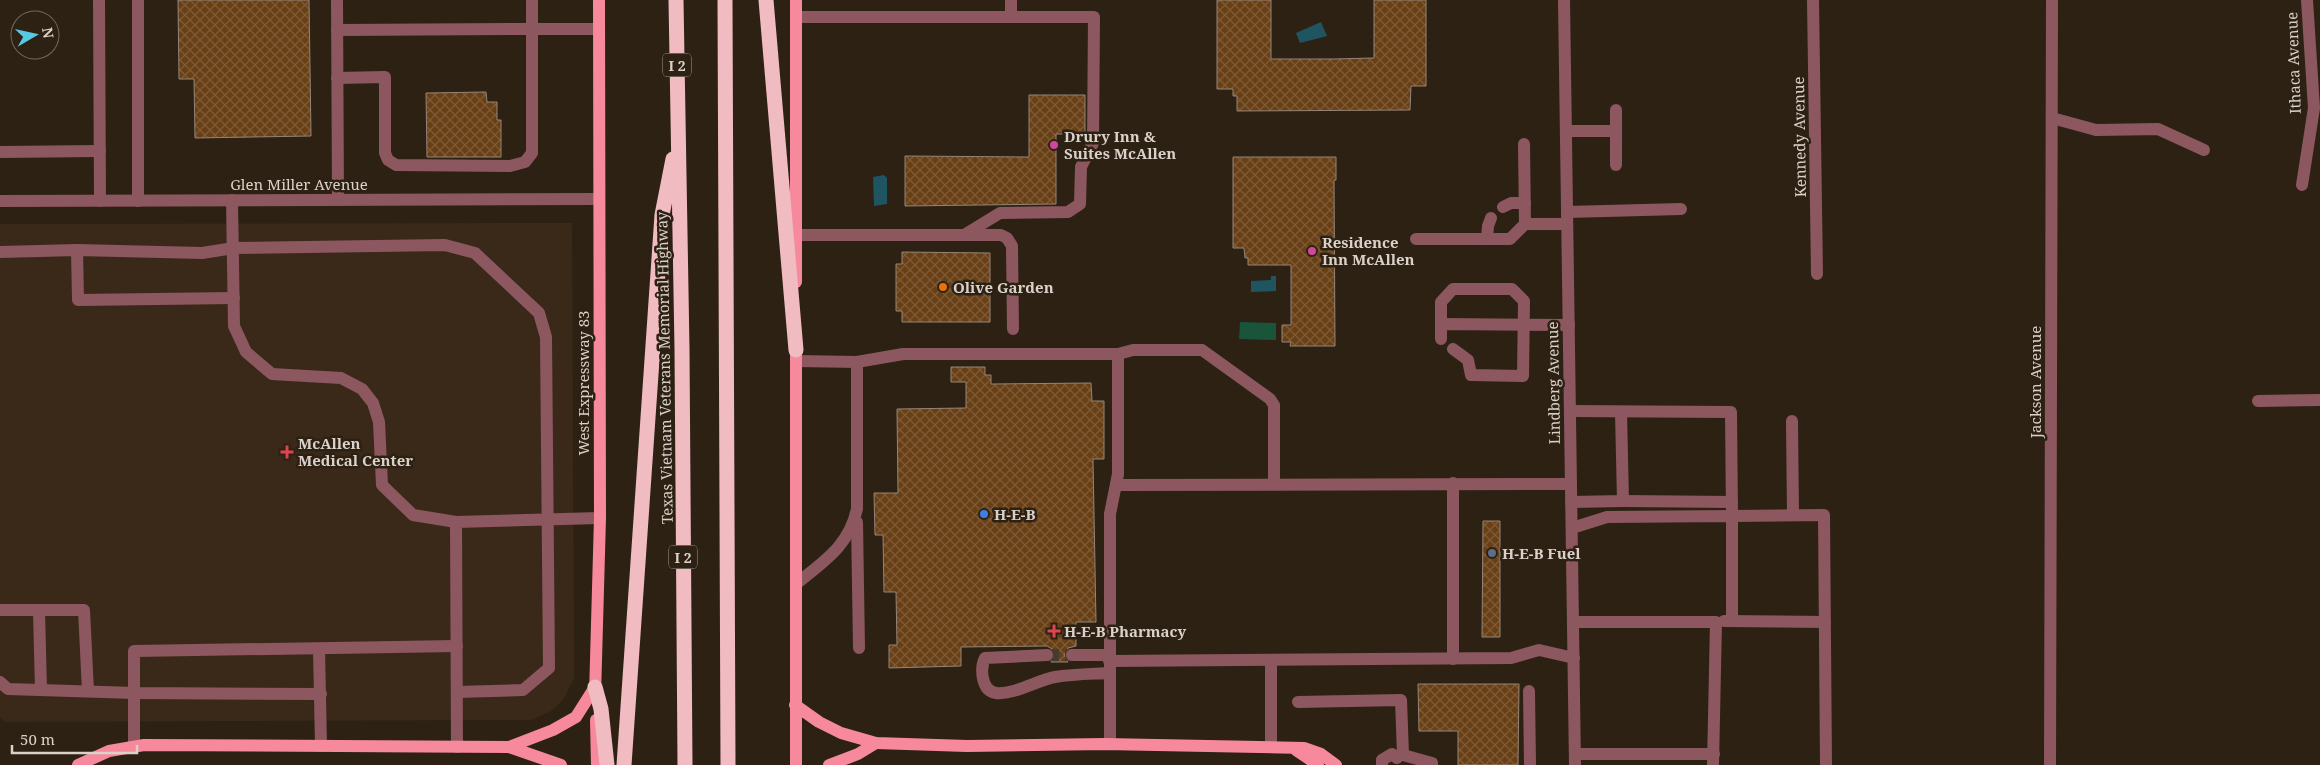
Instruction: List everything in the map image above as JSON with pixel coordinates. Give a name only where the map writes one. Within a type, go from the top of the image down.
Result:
[{"type":"highway","name":"Texas Vietnam Veterans Memorial Highway","points":[[676,0],[685,765]]},
{"type":"highway","points":[[725,0],[728,765]]},
{"type":"highway","points":[[766,0],[796,355]]},
{"type":"highway","points":[[624,765],[662,215],[678,130]]},
{"type":"highway","points":[[595,687],[602,709],[607,765]]},
{"type":"main road","name":"West Expressway 83","points":[[597,765],[595,687],[600,518],[599,0]]},
{"type":"main road","points":[[796,0],[796,765]]},
{"type":"main road","points":[[509,748],[552,730],[576,717],[595,687]]},
{"type":"main road","points":[[795,705],[826,726],[876,743],[967,746],[1110,744],[1304,748],[1321,754],[1336,765]]},
{"type":"main road","points":[[829,765],[858,754],[876,743]]},
{"type":"main road","points":[[78,765],[109,751],[134,746],[321,746],[509,748],[561,765]]},
{"type":"main road","points":[[1292,748],[1318,765]]},
{"type":"street","points":[[99,0],[100,201]]},
{"type":"street","points":[[138,0],[138,201]]},
{"type":"street","points":[[337,0],[338,200]]},
{"type":"street","points":[[337,78],[385,77],[385,153],[388,160],[396,165],[510,166],[525,162],[532,153],[532,0]]},
{"type":"street","points":[[1011,0],[1011,16]]},
{"type":"street","name":"Lindberg Avenue","points":[[1564,0],[1575,760]]},
{"type":"street","name":"Kennedy Avenue","points":[[1813,0],[1817,274]]},
{"type":"street","name":"Jackson Avenue","points":[[2050,765],[2052,0]]},
{"type":"street","name":"Ithaca Avenue","points":[[2302,184],[2316,122],[2307,0]]},
{"type":"street","points":[[796,16],[1094,17],[1093,143],[1081,167],[1080,204],[1068,212],[1000,213],[964,235]]},
{"type":"street","points":[[337,30],[599,29]]},
{"type":"street","points":[[1616,110],[1616,165]]},
{"type":"street","points":[[2052,118],[2096,130],[2158,129],[2204,150]]},
{"type":"street","points":[[1566,131],[1616,131]]},
{"type":"street","points":[[1524,144],[1525,224]]},
{"type":"street","points":[[0,152],[100,151]]},
{"type":"street","name":"Glen Miller Avenue","points":[[0,201],[598,199]]},
{"type":"street","points":[[232,200],[234,326],[246,352],[272,374],[341,378],[362,388],[373,404],[379,422],[382,485],[413,515],[456,522],[600,518]]},
{"type":"street","points":[[1502,207],[1511,203],[1525,203]]},
{"type":"street","points":[[1416,239],[1510,239],[1525,224],[1567,218],[1681,209]]},
{"type":"street","points":[[1487,239],[1491,218]]},
{"type":"street","points":[[796,235],[1001,234],[1007,238],[1012,246],[1013,329]]},
{"type":"street","points":[[0,252],[77,250],[202,254],[218,253],[234,248],[445,245],[475,253],[539,313],[546,337],[549,668],[523,690],[457,692]]},
{"type":"street","points":[[77,250],[78,300],[234,298]]},
{"type":"street","points":[[1441,339],[1441,302],[1453,289],[1512,289],[1524,300],[1524,376],[1470,375],[1468,360],[1453,349]]},
{"type":"street","points":[[1441,324],[1569,325]]},
{"type":"street","points":[[796,355],[857,362],[903,354],[1118,354],[1133,350],[1202,350],[1270,399],[1275,413],[1274,483]]},
{"type":"street","points":[[1110,744],[1110,514],[1118,474],[1118,354]]},
{"type":"street","points":[[857,362],[859,648]]},
{"type":"street","points":[[2258,401],[2320,400]]},
{"type":"street","points":[[1570,411],[1731,412],[1732,621]]},
{"type":"street","points":[[1621,412],[1622,502]]},
{"type":"street","points":[[1792,421],[1793,515]]},
{"type":"street","points":[[1453,483],[1453,658]]},
{"type":"street","points":[[1116,484],[1571,484]]},
{"type":"street","points":[[1571,502],[1732,502]]},
{"type":"street","points":[[796,584],[846,540],[853,525],[857,509]]},
{"type":"street","points":[[1572,528],[1607,517],[1824,515],[1826,765]]},
{"type":"street","points":[[456,522],[456,747]]},
{"type":"street","points":[[0,610],[84,610],[88,691]]},
{"type":"street","points":[[39,610],[41,690]]},
{"type":"street","points":[[1573,622],[1825,622]]},
{"type":"street","points":[[1575,760],[1714,760],[1716,622]]},
{"type":"street","points":[[134,746],[134,652],[457,646]]},
{"type":"street","points":[[319,649],[321,746]]},
{"type":"street","points":[[1072,655],[1109,663],[1511,658],[1539,650],[1574,658]]},
{"type":"street","points":[[1047,655],[985,658],[981,666],[982,678],[988,689],[995,693],[1006,692],[1109,663]]},
{"type":"street","points":[[1271,660],[1271,747]]},
{"type":"street","points":[[0,682],[8,689],[134,693],[321,694]]},
{"type":"street","points":[[1530,691],[1530,765]]},
{"type":"street","points":[[1298,702],[1402,700],[1399,759]]},
{"type":"street","points":[[1382,765],[1382,760],[1392,754],[1399,759],[1432,763],[1432,765]]},
{"type":"shaded area","name":"McAllen Medical Center","points":[[572,223],[574,679],[563,700],[551,711],[531,720],[4,722],[0,717],[0,224]]},
{"type":"green space","points":[[1240,322],[1276,323],[1276,340],[1239,339]]},
{"type":"water","points":[[1321,22],[1327,36],[1300,43],[1296,33]]},
{"type":"water","points":[[884,175],[887,178],[887,204],[874,206],[873,177]]},
{"type":"water","points":[[1271,276],[1276,276],[1276,291],[1251,292],[1251,281],[1271,280]]},
{"type":"building","points":[[178,0],[309,0],[311,136],[195,138],[194,79],[179,79]]},
{"type":"building","points":[[1217,0],[1271,0],[1271,59],[1333,59],[1374,58],[1374,0],[1426,0],[1426,86],[1411,86],[1410,110],[1237,111],[1237,96],[1233,96],[1233,89],[1217,89]]},
{"type":"building","points":[[486,92],[487,102],[497,102],[497,120],[501,120],[501,157],[427,157],[426,93]]},
{"type":"building","name":"Drury Inn & Suites McAllen","points":[[1029,95],[1085,95],[1085,134],[1056,134],[1056,204],[905,206],[905,156],[1029,157]]},
{"type":"building","name":"Residence Inn McAllen","points":[[1233,157],[1336,157],[1336,180],[1334,180],[1335,346],[1290,346],[1291,342],[1282,342],[1282,325],[1291,325],[1291,265],[1248,265],[1248,258],[1245,258],[1244,248],[1233,248]]},
{"type":"building","name":"Olive Garden","points":[[902,252],[990,253],[990,322],[902,322],[902,311],[896,311],[896,264],[902,264]]},
{"type":"building","name":"H-E-B","points":[[951,367],[985,367],[985,375],[991,375],[991,384],[1091,383],[1092,401],[1104,401],[1104,459],[1093,459],[1096,622],[1076,622],[1076,646],[1068,648],[1064,655],[1068,662],[1051,662],[1055,654],[1054,650],[1047,646],[961,647],[961,666],[889,668],[889,645],[897,645],[896,592],[884,592],[883,535],[875,535],[874,493],[898,493],[897,409],[966,408],[966,382],[951,382]]},
{"type":"building","name":"H-E-B Fuel","points":[[1483,521],[1500,521],[1500,637],[1482,637]]},
{"type":"building","points":[[1418,684],[1519,684],[1518,765],[1458,765],[1458,731],[1419,731]]},
{"type":"tunnel","points":[[1047,655],[1072,655]]},
{"type":"place","name":"Drury Inn & Suites McAllen","points":[[1054,145]]},
{"type":"place","name":"Residence Inn McAllen","points":[[1312,251]]},
{"type":"place","name":"Olive Garden","points":[[943,287]]},
{"type":"place","name":"McAllen Medical Center","points":[[287,452]]},
{"type":"place","name":"H-E-B","points":[[984,514]]},
{"type":"place","name":"H-E-B Fuel","points":[[1492,553]]},
{"type":"place","name":"H-E-B Pharmacy","points":[[1054,631]]}]
